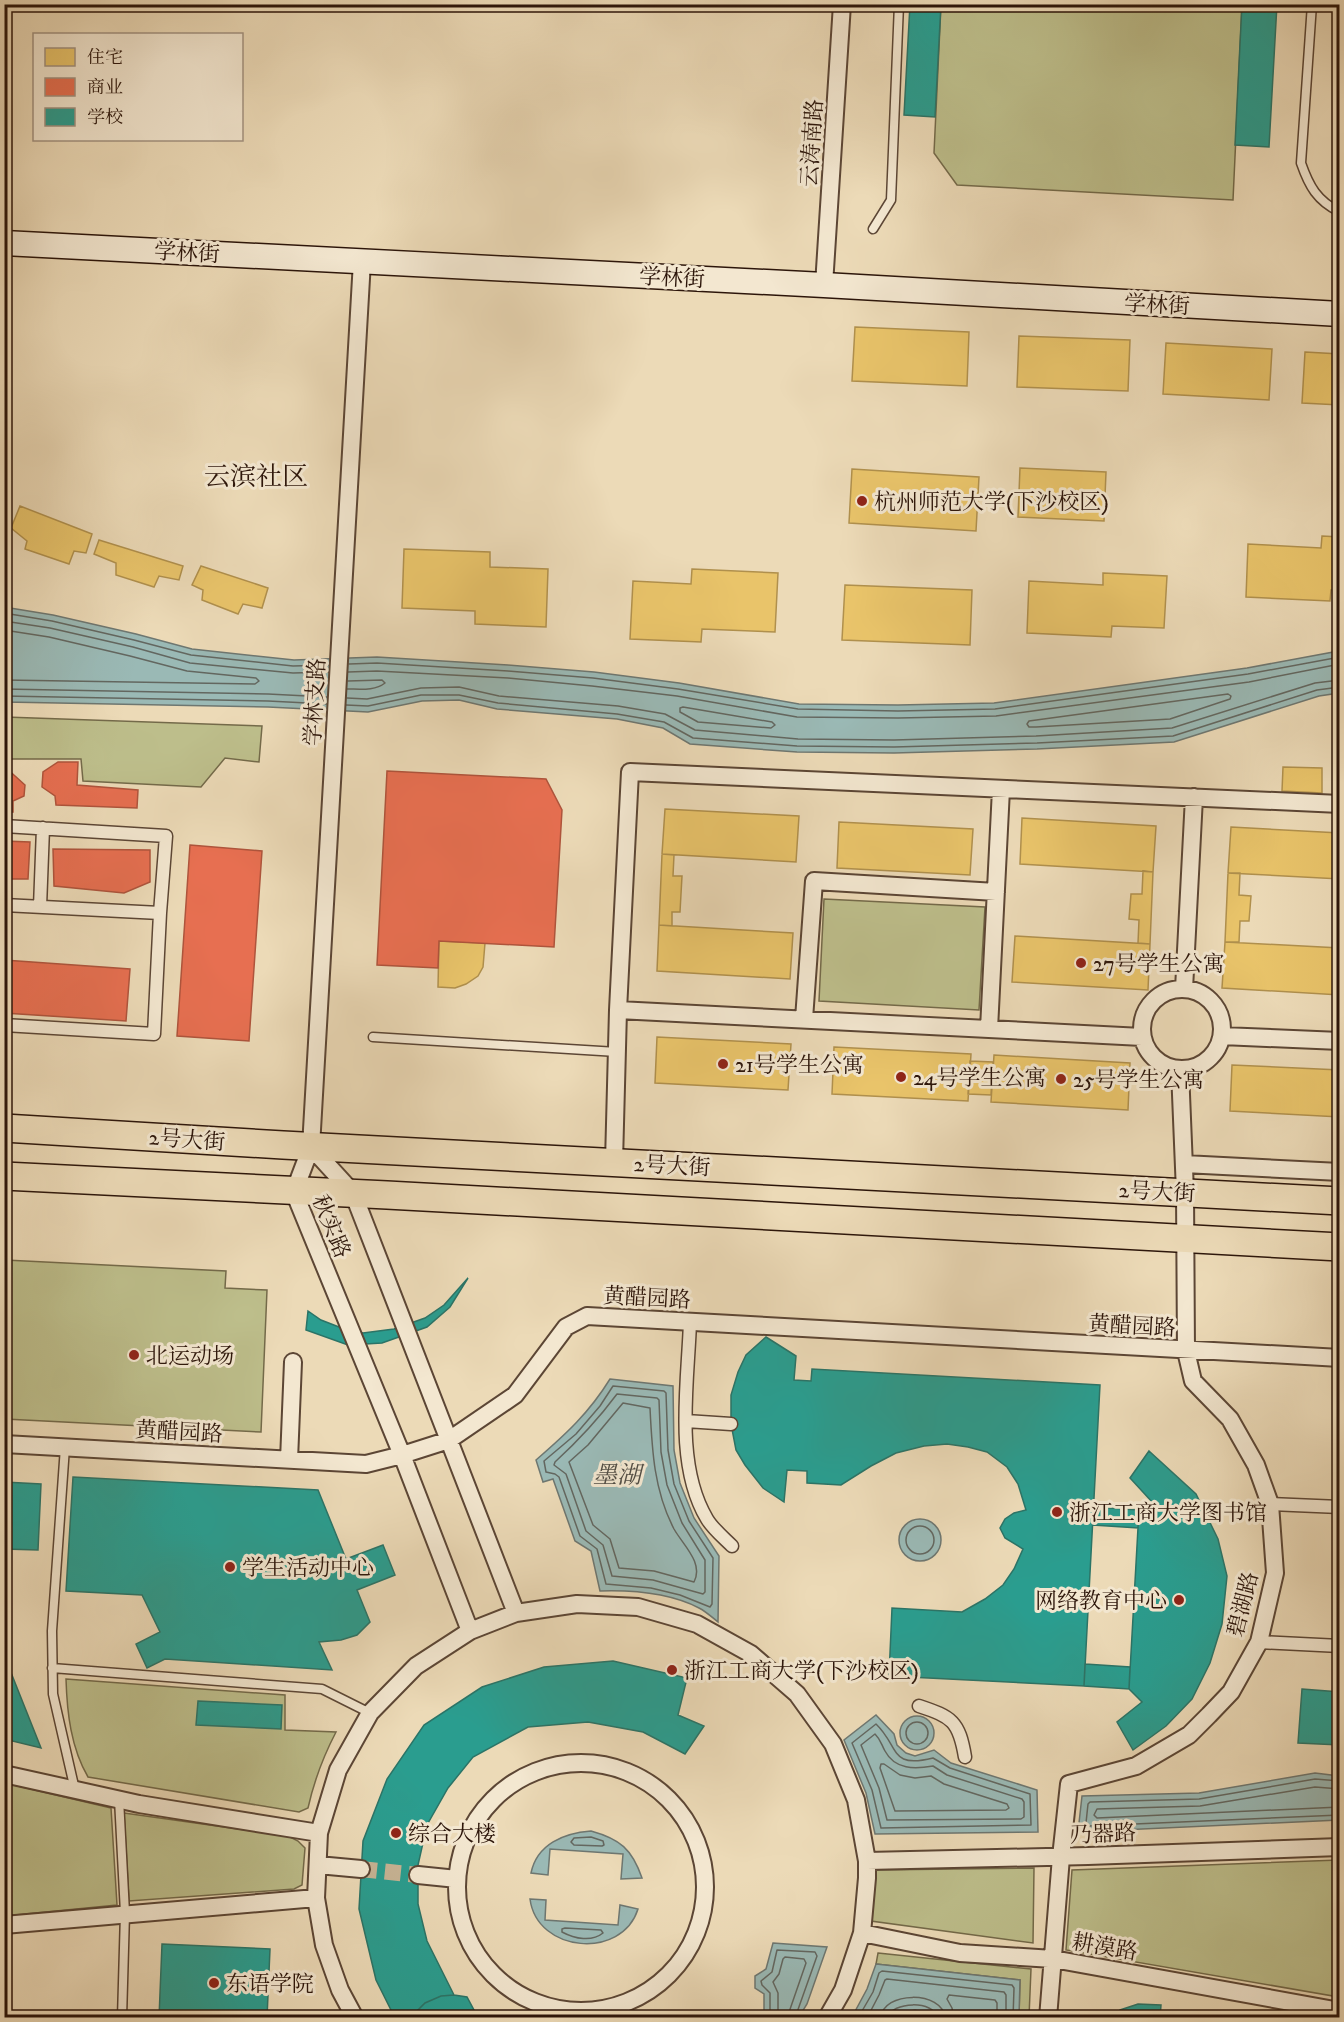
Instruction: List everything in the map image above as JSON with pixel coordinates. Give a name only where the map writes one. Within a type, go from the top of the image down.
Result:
[{"type":"main road","name":"学林街","points":[[4,243],[824,285],[1340,315]]},
{"type":"main road","name":"2号大街","points":[[4,1128],[311,1147],[1340,1201]]},
{"type":"main road","name":"2号大街","points":[[4,1176],[1340,1247]]},
{"type":"street","name":"云涛南路","points":[[824,285],[842,4]]},
{"type":"street","name":"学林支路","points":[[311,1147],[362,261]]},
{"type":"street","points":[[614,1162],[618,1010],[630,772],[1340,804]]},
{"type":"street","points":[[989,1029],[1001,789]]},
{"type":"street","points":[[1184,989],[1194,797]]},
{"type":"street","points":[[4,826],[166,836],[154,1034],[4,1025]]},
{"type":"street","points":[[40,907],[43,828]]},
{"type":"street","points":[[804,1019],[814,881],[996,892]]},
{"type":"street","points":[[4,905],[160,913]]},
{"type":"street","points":[[1184,989],[1203,995],[1214,1003],[1220,1015],[1222,1036],[1215,1053],[1205,1063],[1179,1070],[1167,1067],[1155,1060],[1146,1049],[1142,1036],[1142,1023],[1146,1011],[1154,1000],[1165,992],[1184,989]]},
{"type":"street","points":[[618,1010],[1142,1036]]},
{"type":"street","points":[[1222,1036],[1340,1041]]},
{"type":"street","name":"碧湖路","points":[[1048,2018],[1069,1784],[1136,1766],[1189,1735],[1231,1692],[1259,1642],[1275,1573],[1270,1504],[1256,1465],[1230,1419],[1193,1381],[1186,1351],[1185,1192],[1179,1070]]},
{"type":"street","name":"秋实路","points":[[470,1631],[402,1455],[294,1192],[311,1147],[353,1193],[516,1613]]},
{"type":"street","points":[[1184,1164],[1340,1172]]},
{"type":"street","name":"黄醋园路","points":[[4,1444],[366,1464],[449,1440],[515,1395],[566,1327],[587,1316],[1340,1358]]},
{"type":"street","points":[[690,1322],[686,1421],[688,1462],[695,1490],[707,1520],[732,1546]]},
{"type":"street","points":[[289,1460],[293,1362]]},
{"type":"street","points":[[686,1421],[731,1424]]},
{"type":"street","points":[[1270,1504],[1340,1508]]},
{"type":"street","points":[[355,2018],[340,1990],[326,1951],[316,1898],[319,1833],[338,1770],[370,1713],[416,1666],[470,1631],[516,1613],[577,1604],[638,1607],[697,1624],[751,1654],[797,1694],[833,1744],[856,1800],[867,1861],[867,1885],[862,1934],[843,1990],[827,2018]]},
{"type":"street","points":[[1259,1642],[1340,1646]]},
{"type":"street","points":[[918,1706],[945,1715],[962,1734],[965,1757]]},
{"type":"street","points":[[566,1763],[605,1764],[642,1778],[673,1802],[695,1834],[706,1872],[705,1911],[691,1948],[667,1979],[634,2001],[597,2014],[556,2014],[520,1996],[489,1972],[467,1940],[456,1902],[458,1863],[471,1826],[495,1796],[528,1774],[566,1763]]},
{"type":"street","points":[[4,1774],[119,1799],[319,1833]]},
{"type":"street","name":"乃器路","points":[[867,1861],[1340,1847]]},
{"type":"street","points":[[318,1865],[362,1869]]},
{"type":"street","points":[[418,1875],[457,1880]]},
{"type":"street","points":[[4,1925],[316,1898]]},
{"type":"street","name":"耕漠路","points":[[862,1934],[960,1953],[1053,1959],[1340,2011]]},
{"type":"lane","points":[[873,229],[891,200],[899,4]]},
{"type":"lane","points":[[1312,4],[1301,163],[1308,184],[1326,206],[1340,212]]},
{"type":"lane","points":[[373,1037],[617,1052]]},
{"type":"lane","points":[[65,1447],[52,1631],[52,1694],[75,1790]]},
{"type":"lane","points":[[52,1668],[322,1689],[370,1713]]},
{"type":"lane","points":[[119,1799],[125,1913],[122,2018]]},
{"type":"green space","points":[[941,5],[1242,5],[1233,200],[957,185],[934,153]]},
{"type":"green space","points":[[5,717],[262,726],[259,762],[225,758],[201,787],[83,781],[81,759],[5,759]]},
{"type":"green space","points":[[824,899],[985,907],[979,1010],[819,1001]]},
{"type":"green space","name":"北运动场","points":[[5,1260],[226,1271],[225,1288],[267,1290],[261,1432],[5,1419]]},
{"type":"green space","points":[[66,1679],[285,1695],[285,1730],[336,1732],[319,1769],[308,1808],[299,1812],[88,1777],[82,1766],[71,1730]]},
{"type":"green space","points":[[5,1783],[111,1808],[117,1905],[5,1916]]},
{"type":"green space","points":[[124,1813],[288,1836],[305,1848],[302,1885],[294,1889],[129,1901]]},
{"type":"green space","points":[[1339,1860],[1339,1997],[1066,1950],[1072,1870]]},
{"type":"green space","points":[[1034,1868],[1033,1943],[871,1921],[874,1870]]},
{"type":"green space","points":[[878,1953],[1031,1969],[1029,2017],[1019,2017],[1020,1980],[876,1964]]},
{"type":"water","points":[[4,607],[53,615],[192,649],[294,660],[377,657],[594,672],[679,683],[799,704],[994,703],[1247,668],[1339,651],[1339,693],[1319,696],[1174,742],[894,753],[797,752],[690,744],[663,728],[617,719],[497,709],[459,700],[422,701],[368,712],[268,707],[5,702]]},
{"type":"water","name":"墨湖","points":[[610,1379],[673,1386],[674,1450],[680,1483],[694,1518],[719,1556],[718,1622],[699,1608],[676,1599],[638,1592],[600,1591],[591,1551],[575,1541],[553,1479],[543,1482],[536,1460],[576,1422]]},
{"type":"water","points":[[920,1519],[935,1525],[941,1540],[935,1555],[920,1561],[905,1555],[899,1540],[905,1525]]},
{"type":"water","points":[[876,1715],[894,1734],[897,1745],[906,1753],[915,1756],[934,1750],[951,1763],[1037,1790],[1038,1832],[875,1834],[866,1793],[844,1740]]},
{"type":"water","points":[[917,1716],[929,1721],[934,1733],[929,1745],[917,1750],[905,1745],[900,1733],[905,1721]]},
{"type":"water","points":[[1315,1773],[1339,1776],[1339,1820],[1078,1832],[1082,1796],[1199,1793]]},
{"type":"water","points":[[591,1831],[610,1838],[624,1847],[634,1860],[642,1878],[621,1879],[623,1854],[550,1849],[548,1875],[531,1873],[539,1854],[553,1842],[571,1834]]},
{"type":"water","points":[[530,1899],[546,1900],[545,1920],[618,1925],[620,1905],[638,1909],[629,1925],[615,1937],[599,1942],[581,1943],[563,1939],[548,1931],[536,1917]]},
{"type":"water","points":[[773,1943],[827,1947],[807,2004],[799,2017],[764,2017],[764,1994],[755,1988],[755,1976],[766,1969]]},
{"type":"water","points":[[876,1964],[1020,1980],[1019,2017],[940,2017],[915,2010],[888,2017],[852,2017],[867,1989]]},
{"type":"building: 住宅","points":[[855,327],[969,332],[967,386],[852,381]]},
{"type":"building: 住宅","points":[[1019,336],[1130,340],[1128,391],[1017,387]]},
{"type":"building: 住宅","points":[[1166,343],[1272,349],[1269,400],[1163,394]]},
{"type":"building: 住宅","points":[[1305,352],[1340,354],[1340,405],[1302,403]]},
{"type":"building: 住宅","points":[[1020,468],[1106,472],[1104,521],[1018,517]]},
{"type":"building: 住宅","points":[[852,469],[979,477],[976,531],[849,523]]},
{"type":"building: 住宅","points":[[20,506],[92,534],[86,553],[74,551],[69,564],[25,549],[27,541],[11,528]]},
{"type":"building: 住宅","points":[[1322,536],[1340,537],[1340,590],[1331,590],[1330,601],[1246,597],[1248,544],[1321,548]]},
{"type":"building: 住宅","points":[[99,540],[183,566],[179,580],[159,576],[154,587],[116,575],[116,563],[94,554]]},
{"type":"building: 住宅","points":[[404,549],[490,552],[490,567],[548,569],[546,627],[475,624],[475,611],[402,608]]},
{"type":"building: 住宅","points":[[201,566],[268,588],[262,608],[243,604],[238,614],[202,600],[203,590],[192,585]]},
{"type":"building: 住宅","points":[[692,569],[778,573],[775,632],[702,629],[701,642],[630,639],[633,581],[691,584]]},
{"type":"building: 住宅","points":[[1103,573],[1167,576],[1164,628],[1112,626],[1111,637],[1027,633],[1029,581],[1103,585]]},
{"type":"building: 住宅","points":[[845,585],[972,590],[970,645],[842,640]]},
{"type":"building: 住宅","points":[[1283,767],[1322,768],[1322,793],[1282,791]]},
{"type":"building: 住宅","points":[[665,809],[799,816],[796,862],[662,854]]},
{"type":"building: 住宅","points":[[1022,818],[1156,826],[1153,872],[1020,864]]},
{"type":"building: 住宅","points":[[839,822],[973,829],[970,875],[837,868]]},
{"type":"building: 住宅","points":[[1231,827],[1340,833],[1340,879],[1228,873]]},
{"type":"building: 住宅","points":[[662,854],[674,855],[673,876],[682,876],[680,912],[672,912],[672,926],[659,925]]},
{"type":"building: 住宅","points":[[1143,871],[1153,872],[1150,944],[1138,943],[1139,920],[1129,919],[1131,894],[1142,894]]},
{"type":"building: 住宅","points":[[1228,873],[1240,873],[1239,895],[1251,896],[1249,921],[1240,921],[1239,942],[1225,942]]},
{"type":"building: 住宅","points":[[659,925],[793,933],[790,979],[657,971]]},
{"type":"building: 住宅","name":"27号学生公寓","points":[[1015,936],[1150,944],[1148,990],[1012,982]]},
{"type":"building: 住宅","points":[[439,941],[485,943],[483,967],[478,976],[455,988],[438,987]]},
{"type":"building: 住宅","points":[[1225,942],[1340,948],[1340,995],[1222,988]]},
{"type":"building: 住宅","name":"21号学生公寓","points":[[657,1037],[791,1044],[788,1090],[655,1083]]},
{"type":"building: 住宅","name":"24号学生公寓","points":[[834,1047],[971,1054],[968,1101],[832,1094]]},
{"type":"building: 住宅","name":"25号学生公寓","points":[[994,1055],[1130,1063],[1128,1110],[991,1102]]},
{"type":"building: 住宅","points":[[970,1061],[993,1062],[991,1095],[968,1094]]},
{"type":"building: 住宅","points":[[1232,1065],[1340,1070],[1340,1117],[1230,1111]]},
{"type":"building: 商业","points":[[58,762],[78,762],[77,785],[138,790],[137,808],[56,805],[55,796],[42,787],[43,772]]},
{"type":"building: 商业","points":[[4,766],[25,785],[24,796],[13,801],[13,812],[4,812]]},
{"type":"building: 商业","points":[[387,771],[546,779],[562,810],[554,947],[439,941],[438,968],[377,965]]},
{"type":"building: 商业","points":[[4,841],[30,842],[28,879],[4,879]]},
{"type":"building: 商业","points":[[190,845],[262,851],[249,1041],[177,1036]]},
{"type":"building: 商业","points":[[53,849],[150,850],[150,882],[124,893],[54,886]]},
{"type":"building: 商业","points":[[4,960],[130,969],[126,1021],[4,1013]]},
{"type":"building: 学校","points":[[910,4],[941,4],[935,117],[904,115]]},
{"type":"building: 学校","points":[[1242,4],[1277,4],[1269,147],[1235,145]]},
{"type":"building: 学校","points":[[468,1278],[450,1307],[427,1327],[382,1343],[348,1345],[306,1330],[308,1311],[321,1320],[363,1333],[394,1329],[425,1318],[444,1305]]},
{"type":"building: 学校","name":"浙江工商大学图书馆","points":[[766,1337],[796,1356],[794,1380],[811,1381],[812,1369],[1100,1385],[1084,1686],[889,1676],[892,1608],[962,1612],[1003,1585],[1014,1569],[1023,1549],[1005,1538],[1000,1528],[1005,1519],[1014,1513],[1026,1510],[1018,1484],[1007,1467],[987,1452],[947,1444],[924,1446],[896,1453],[841,1485],[807,1483],[807,1471],[787,1470],[784,1502],[763,1488],[745,1465],[736,1450],[731,1424],[731,1395],[738,1372],[746,1355]]},
{"type":"building: 学校","name":"网络教育中心","points":[[1149,1451],[1196,1494],[1218,1539],[1227,1576],[1222,1624],[1210,1663],[1192,1699],[1166,1726],[1133,1750],[1117,1722],[1142,1702],[1129,1689],[1139,1510],[1153,1503],[1130,1478]]},
{"type":"building: 学校","name":"学生活动中心","points":[[73,1477],[318,1490],[346,1559],[383,1545],[395,1575],[357,1590],[370,1622],[357,1635],[341,1640],[319,1642],[332,1670],[165,1659],[147,1668],[136,1644],[160,1632],[142,1595],[66,1591]]},
{"type":"building: 学校","points":[[4,1482],[41,1484],[38,1550],[4,1549]]},
{"type":"building: 学校","points":[[1094,1507],[1139,1510],[1138,1528],[1093,1525]]},
{"type":"building: 学校","points":[[4,1655],[41,1748],[4,1739]]},
{"type":"building: 学校","name":"综合大楼","points":[[613,1661],[687,1678],[678,1715],[704,1726],[685,1754],[643,1732],[588,1722],[528,1727],[473,1757],[448,1788],[427,1825],[418,1865],[418,1904],[427,1941],[454,1995],[441,1996],[425,2003],[410,2018],[395,2018],[376,1980],[359,1909],[363,1841],[387,1779],[424,1725],[482,1687],[544,1667]]},
{"type":"building: 学校","points":[[1085,1664],[1130,1667],[1129,1689],[1084,1686]]},
{"type":"building: 学校","points":[[1302,1689],[1340,1692],[1340,1745],[1298,1743]]},
{"type":"building: 学校","points":[[198,1701],[282,1705],[281,1729],[196,1725]]},
{"type":"building: 学校","name":"东语学院","points":[[162,1944],[270,1949],[267,2018],[159,2018]]},
{"type":"building: 学校","points":[[441,1996],[467,1997],[475,2012],[474,2018],[410,2018],[425,2003]]},
{"type":"building: 学校","points":[[1138,2004],[1161,2005],[1160,2018],[1110,2018],[1120,2010]]},
{"type":"tunnel","points":[[361,1869],[418,1875]]},
{"type":"place","name":"杭州师范大学(下沙校区)","points":[[862,501]]},
{"type":"place","name":"27号学生公寓","points":[[1081,963]]},
{"type":"place","name":"21号学生公寓","points":[[723,1064]]},
{"type":"place","name":"24号学生公寓","points":[[901,1077]]},
{"type":"place","name":"25号学生公寓","points":[[1061,1079]]},
{"type":"place","name":"北运动场","points":[[134,1355]]},
{"type":"place","name":"浙江工商大学图书馆","points":[[1057,1512]]},
{"type":"place","name":"学生活动中心","points":[[230,1567]]},
{"type":"place","name":"网络教育中心","points":[[1179,1600]]},
{"type":"place","name":"浙江工商大学(下沙校区)","points":[[672,1670]]},
{"type":"place","name":"综合大楼","points":[[396,1833]]},
{"type":"place","name":"东语学院","points":[[214,1983]]},
{"type":"district","name":"云滨社区","points":[[256,476]]}]
